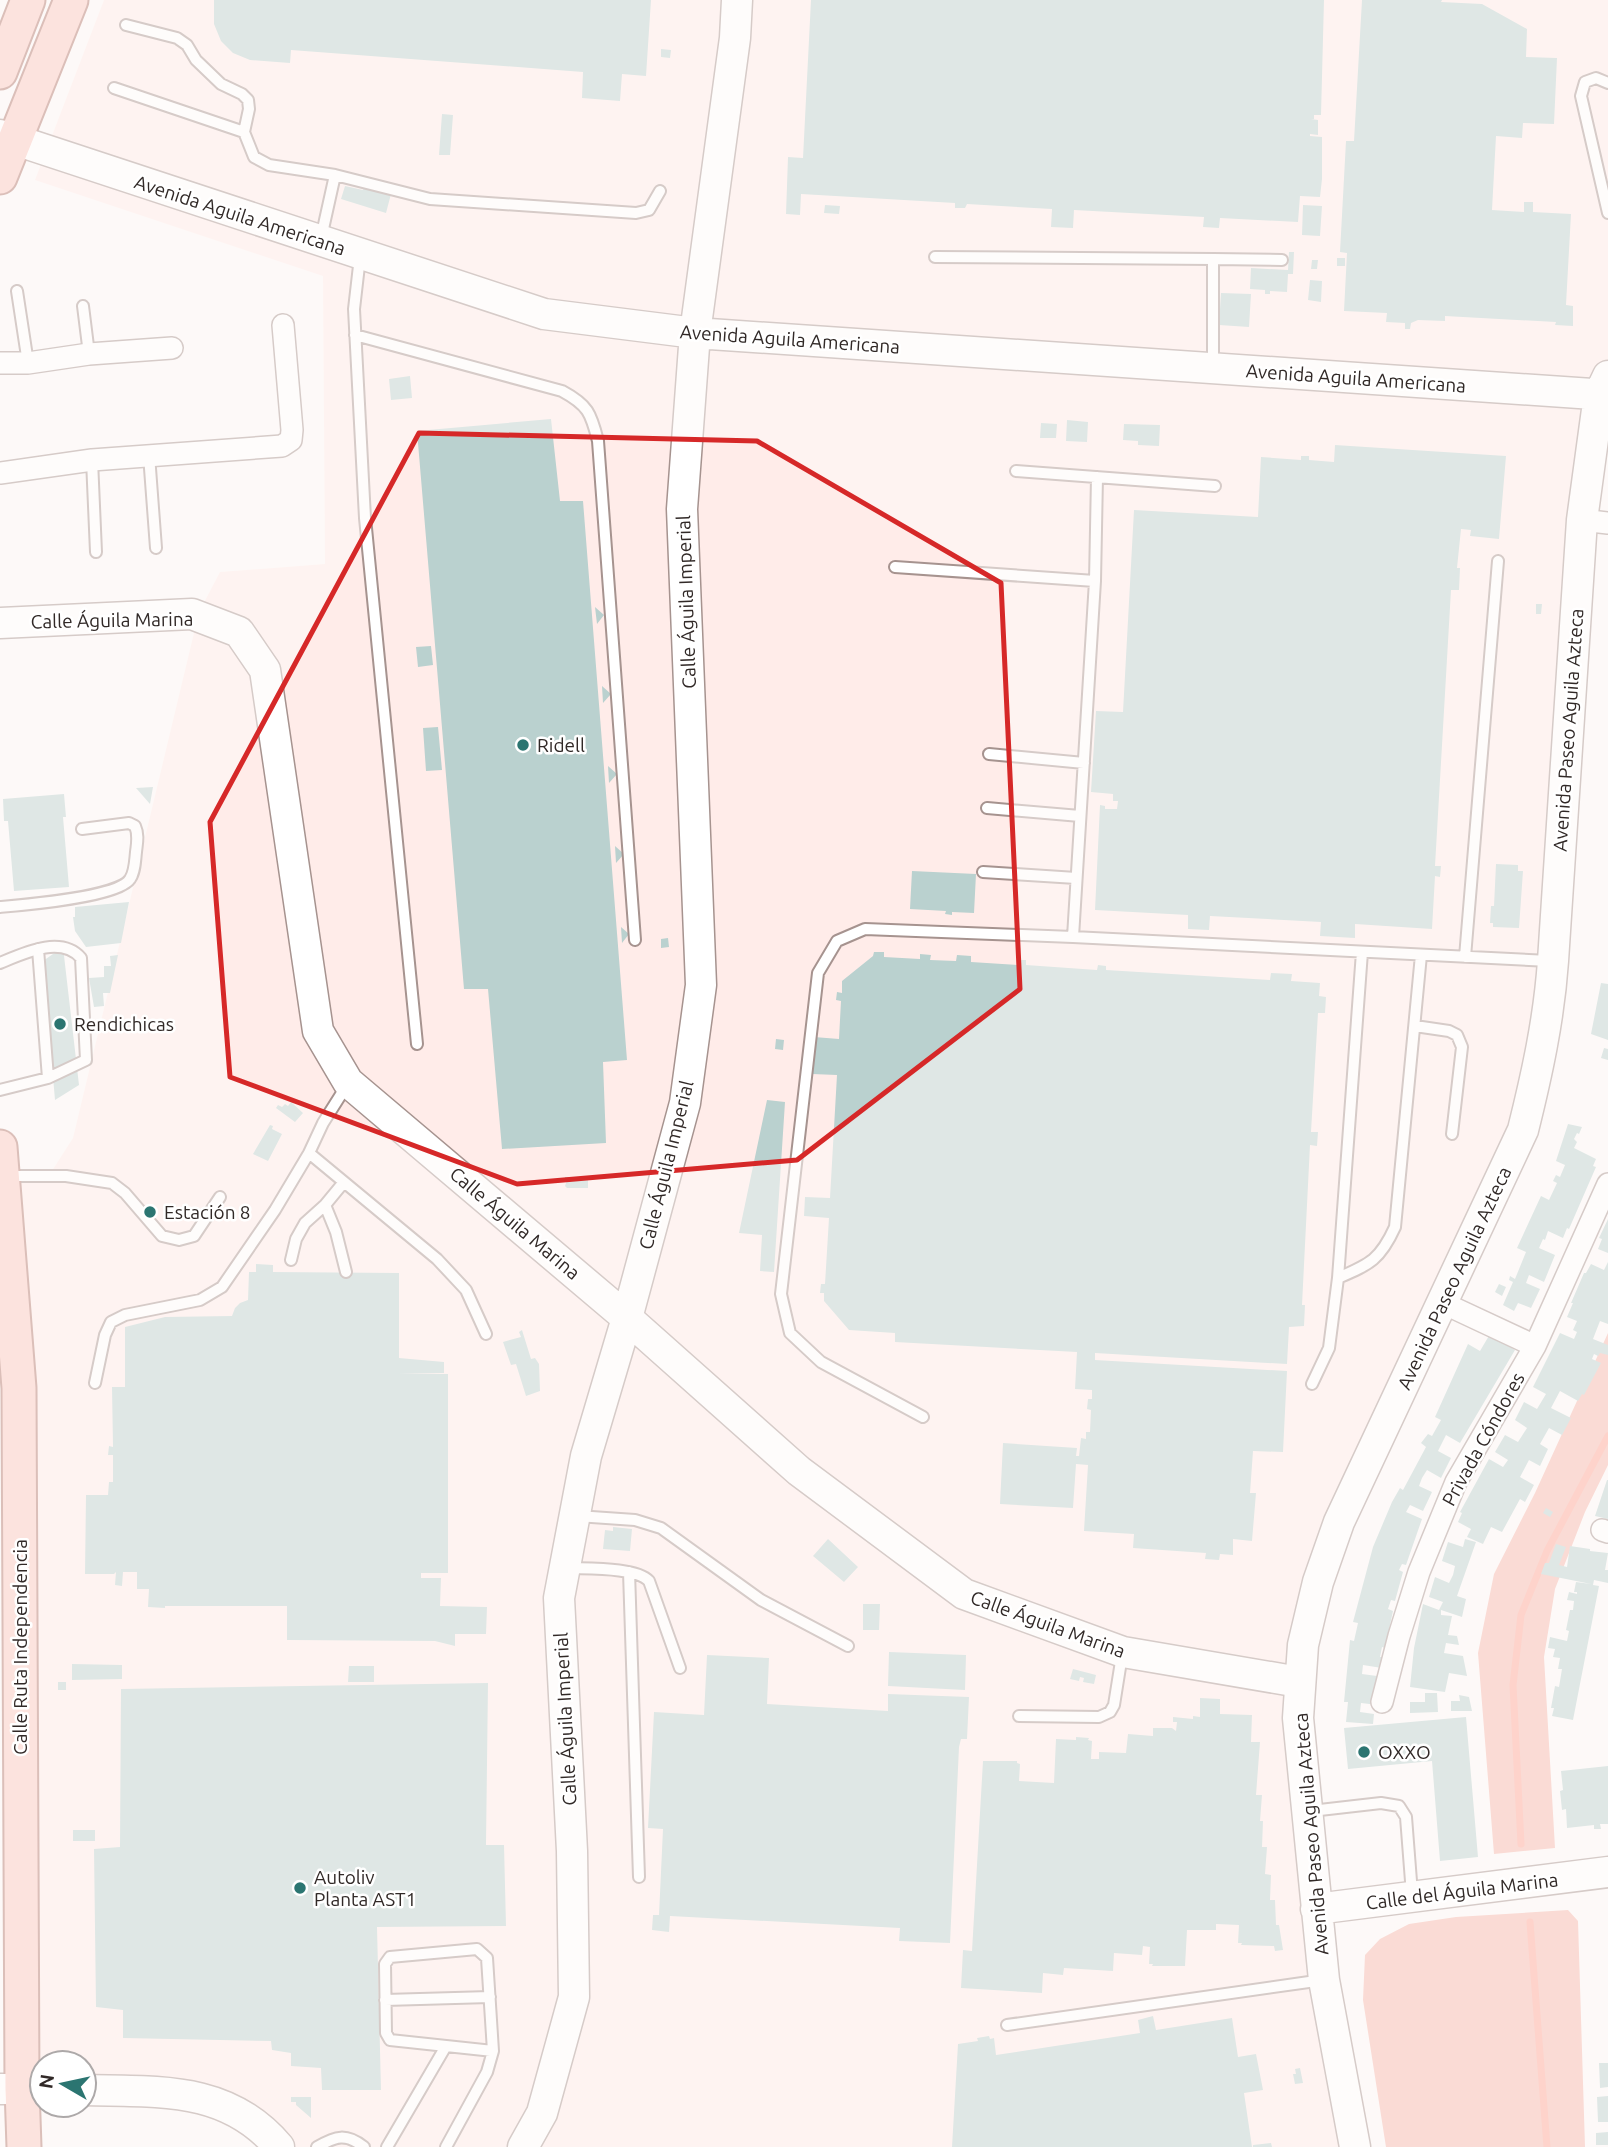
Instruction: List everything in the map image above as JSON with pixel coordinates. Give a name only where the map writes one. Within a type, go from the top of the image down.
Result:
[{"type":"main road","points":[[0,72],[28,0]]},
{"type":"main road","points":[[0,177],[7,138],[71,0]]},
{"type":"main road","name":"Calle Ruta Independencia","points":[[1,1162],[19,1388],[21,2089],[24,2147]]},
{"type":"street","name":"Calle Águila Imperial","points":[[523,2147],[542,2113],[573,1997],[572,1852],[559,1598],[586,1456],[627,1318],[685,1103],[701,985],[682,509],[695,333],[735,38],[737,0]]},
{"type":"street","name":"Avenida Aguila Americana","points":[[7,138],[544,314],[695,333],[1213,368],[1605,388]]},
{"type":"street","points":[[0,473],[92,460],[282,446],[291,440],[292,429],[283,325]]},
{"type":"street","points":[[0,363],[28,363],[89,354],[172,348]]},
{"type":"street","name":"Avenida Paseo Aguila Azteca","points":[[1355,2147],[1324,1980],[1316,1909],[1298,1718],[1303,1645],[1318,1582],[1339,1522],[1523,1130],[1539,1065],[1550,999],[1605,388]]},
{"type":"street","name":"Calle Águila Marina","points":[[0,623],[192,614],[239,632],[265,670],[318,1031],[348,1082],[627,1318],[799,1471],[964,1594],[1123,1652],[1300,1682]]},
{"type":"street","name":"Privada Cóndores","points":[[1382,1702],[1419,1572],[1456,1482],[1535,1346],[1608,1184]]},
{"type":"street","points":[[1443,1303],[1535,1346]]},
{"type":"street","name":"Calle del Águila Marina","points":[[1316,1909],[1608,1872]]},
{"type":"street","points":[[98,2090],[177,2093],[231,2108],[265,2130],[279,2147]]},
{"type":"lane","points":[[126,25],[177,38],[187,45],[196,60],[221,84],[242,94],[248,100],[244,132],[254,156],[269,165],[335,175],[430,198],[636,213],[649,210],[660,191]]},
{"type":"lane","points":[[1607,209],[1581,96],[1585,82],[1596,78],[1608,83]]},
{"type":"lane","points":[[114,88],[244,132]]},
{"type":"lane","points":[[1598,170],[1608,162]]},
{"type":"lane","points":[[320,241],[335,175]]},
{"type":"lane","points":[[360,254],[354,309],[365,518],[416,1044]]},
{"type":"lane","points":[[935,257],[1283,260]]},
{"type":"lane","points":[[1213,258],[1213,368]]},
{"type":"lane","points":[[17,291],[28,363]]},
{"type":"lane","points":[[83,306],[89,354]]},
{"type":"lane","points":[[355,335],[562,391],[581,401],[592,416],[598,441],[635,940]]},
{"type":"lane","points":[[149,456],[156,548]]},
{"type":"lane","points":[[92,460],[96,552]]},
{"type":"lane","points":[[1016,471],[1215,486]]},
{"type":"lane","points":[[1073,937],[1095,581],[1097,477]]},
{"type":"lane","points":[[1465,957],[1498,561]]},
{"type":"lane","points":[[895,567],[1095,581]]},
{"type":"lane","points":[[989,754],[1084,763]]},
{"type":"lane","points":[[987,808],[1080,816]]},
{"type":"lane","points":[[0,908],[61,901],[120,887],[130,881],[138,832],[135,826],[130,823],[82,829]]},
{"type":"lane","points":[[983,872],[1076,878]]},
{"type":"lane","points":[[923,1417],[821,1362],[790,1333],[781,1294],[818,973],[837,941],[865,929],[1553,961]]},
{"type":"lane","points":[[0,963],[38,949],[66,947],[75,951],[81,958],[86,1060],[48,1078],[0,1090]]},
{"type":"lane","points":[[38,949],[48,1078]]},
{"type":"lane","points":[[1312,1384],[1329,1348],[1338,1278],[1362,952]]},
{"type":"lane","points":[[1338,1278],[1370,1264],[1386,1247],[1395,1227],[1421,955]]},
{"type":"lane","points":[[1415,1026],[1449,1031],[1457,1035],[1462,1047],[1452,1134]]},
{"type":"lane","points":[[95,1383],[105,1335],[111,1322],[125,1315],[200,1300],[222,1287],[275,1210],[348,1082]]},
{"type":"lane","points":[[309,1153],[437,1259],[466,1290],[486,1334]]},
{"type":"lane","points":[[1,1162],[66,1177],[112,1183],[125,1193],[162,1236],[178,1240],[194,1236],[220,1197]]},
{"type":"lane","points":[[291,1260],[296,1239],[305,1223],[344,1182]]},
{"type":"lane","points":[[325,1205],[336,1232],[346,1272]]},
{"type":"lane","points":[[574,1516],[635,1520],[661,1528],[761,1600],[848,1646]]},
{"type":"lane","points":[[565,1568],[643,1575],[649,1581],[680,1668]]},
{"type":"lane","points":[[629,1572],[639,1877]]},
{"type":"lane","points":[[1019,1716],[1099,1717],[1110,1712],[1114,1705],[1123,1652]]},
{"type":"lane","points":[[1307,1812],[1381,1803],[1399,1806],[1406,1817],[1412,1897]]},
{"type":"lane","points":[[446,2147],[487,2072],[493,2051],[487,1958],[477,1949],[390,1957],[385,1964],[386,2033],[390,2040],[493,2051]]},
{"type":"lane","points":[[1007,2025],[1324,1980]]},
{"type":"lane","points":[[386,2000],[490,1997]]},
{"type":"lane","points":[[387,2147],[446,2046]]},
{"type":"lane","points":[[317,2147],[342,2136],[351,2138],[364,2147]]},
{"type":"highlighted area","points":[[419,433],[757,441],[1001,583],[1020,989],[797,1160],[517,1184],[230,1077],[210,822]]},
{"type":"shaded area","points":[[104,0],[1608,0],[1608,368],[1551,983],[1522,1124],[1321,1574],[1300,1676],[1353,2147],[278,2147],[231,2108],[98,2092],[98,2049],[28,2049],[28,2088],[22,2088],[2,1176],[48,1177],[73,1138],[199,612],[220,572],[325,564],[323,276],[35,180]]},
{"type":"shaded area","points":[[1608,1333],[1608,1465],[1585,1512],[1555,1589],[1544,1657],[1555,1848],[1494,1854],[1478,1653],[1494,1574],[1535,1493]]},
{"type":"shaded area","points":[[1568,1910],[1578,1921],[1585,2147],[1386,2147],[1363,2000],[1365,1955],[1380,1939],[1409,1924],[1456,1917]]},
{"type":"building","points":[[214,0],[651,0],[646,76],[622,74],[620,101],[582,98],[583,72],[291,50],[290,63],[250,60],[233,53],[221,41],[214,24]]},
{"type":"building","points":[[811,0],[1324,0],[1321,115],[1314,115],[1314,119],[1311,119],[1318,120],[1318,135],[1310,134],[1322,137],[1320,197],[1300,196],[1298,222],[1220,218],[1219,228],[1203,227],[1204,217],[1074,210],[1073,228],[1051,227],[1052,209],[967,204],[965,208],[955,208],[955,203],[801,194],[800,215],[786,214],[788,157],[803,158]]},
{"type":"building","points":[[1362,0],[1442,0],[1441,2],[1482,4],[1527,29],[1526,57],[1557,58],[1554,124],[1523,123],[1522,138],[1496,136],[1492,210],[1524,212],[1524,202],[1533,202],[1533,212],[1571,214],[1566,305],[1573,306],[1573,326],[1555,325],[1556,322],[1445,316],[1445,321],[1418,320],[1411,323],[1410,329],[1405,329],[1405,323],[1386,322],[1387,313],[1344,311],[1347,253],[1340,252],[1346,141],[1354,141]]},
{"type":"building","points":[[661,49],[671,50],[670,58],[661,57]]},
{"type":"building","points":[[442,114],[453,115],[450,155],[439,155]]},
{"type":"building","points":[[345,186],[363,190],[364,187],[391,194],[386,213],[341,199]]},
{"type":"building","points":[[825,205],[840,206],[839,214],[824,213]]},
{"type":"building","points":[[1303,205],[1322,206],[1320,236],[1302,235]]},
{"type":"building","points":[[1289,252],[1294,252],[1293,274],[1288,274],[1287,292],[1270,291],[1270,294],[1265,294],[1265,290],[1250,289],[1251,268],[1288,270]]},
{"type":"building","points":[[1337,258],[1345,258],[1345,266],[1337,266]]},
{"type":"building","points":[[1312,260],[1318,260],[1317,269],[1311,269]]},
{"type":"building","points":[[1310,280],[1322,281],[1321,302],[1308,300]]},
{"type":"building","points":[[1221,293],[1251,294],[1249,327],[1219,325]]},
{"type":"building","points":[[410,376],[412,398],[391,400],[389,379]]},
{"type":"building","name":"Ridell","points":[[551,419],[560,501],[583,501],[627,1060],[603,1062],[606,1143],[502,1149],[488,989],[464,989],[417,431]]},
{"type":"building","points":[[1067,420],[1088,422],[1087,442],[1066,441]]},
{"type":"building","points":[[1041,423],[1057,424],[1056,438],[1040,438]]},
{"type":"building","points":[[1124,424],[1160,425],[1159,446],[1138,445],[1138,441],[1123,440]]},
{"type":"building","points":[[1335,445],[1506,456],[1499,539],[1470,536],[1471,530],[1461,529],[1457,568],[1460,568],[1459,590],[1451,590],[1435,866],[1441,866],[1440,877],[1435,876],[1432,929],[1355,924],[1355,938],[1320,936],[1321,922],[1210,916],[1209,930],[1188,929],[1188,915],[1095,910],[1100,805],[1105,806],[1105,809],[1117,809],[1118,801],[1113,801],[1113,794],[1091,792],[1096,711],[1123,712],[1134,510],[1258,517],[1261,457],[1301,460],[1301,456],[1309,456],[1309,460],[1334,462]]},
{"type":"building","points":[[1536,604],[1542,604],[1541,614],[1536,614]]},
{"type":"building","points":[[595,607],[604,615],[597,624]]},
{"type":"building","points":[[431,646],[433,665],[418,667],[416,647]]},
{"type":"building","points":[[602,686],[611,694],[603,703]]},
{"type":"building","points":[[438,727],[442,770],[426,771],[423,728]]},
{"type":"building","points":[[608,766],[617,774],[609,783]]},
{"type":"building","points":[[153,787],[150,804],[136,788]]},
{"type":"building","points":[[64,794],[66,817],[63,817],[69,887],[14,891],[8,821],[4,821],[3,799]]},
{"type":"building","points":[[615,846],[624,854],[616,863]]},
{"type":"building","points":[[1496,864],[1518,865],[1518,871],[1523,871],[1519,928],[1493,927],[1493,923],[1490,923],[1491,906],[1494,906]]},
{"type":"building","points":[[912,871],[976,874],[974,913],[952,912],[952,915],[945,914],[946,911],[910,909]]},
{"type":"building","points":[[129,902],[121,943],[86,947],[75,931],[75,907]]},
{"type":"building","points":[[621,927],[629,934],[622,943]]},
{"type":"building","points":[[668,938],[669,947],[661,948],[661,939]]},
{"type":"building","name":"Rendichicas","points":[[63,947],[79,1085],[55,1100],[43,961]]},
{"type":"building","points":[[874,952],[884,952],[884,957],[920,959],[920,954],[931,955],[930,960],[956,961],[957,955],[971,956],[971,962],[1018,965],[1018,960],[1026,960],[1026,965],[1097,970],[1098,965],[1106,966],[1106,970],[1270,980],[1271,973],[1292,974],[1291,981],[1320,983],[1319,996],[1326,997],[1325,1013],[1318,1013],[1311,1132],[1318,1132],[1317,1146],[1310,1145],[1302,1305],[1305,1305],[1304,1326],[1289,1327],[1287,1364],[1095,1353],[1095,1360],[1287,1371],[1283,1452],[1253,1451],[1250,1493],[1256,1493],[1252,1541],[1233,1539],[1233,1555],[1220,1554],[1219,1560],[1205,1559],[1206,1553],[1133,1548],[1134,1534],[1084,1531],[1088,1465],[1076,1464],[1073,1508],[1000,1504],[1003,1443],[1077,1448],[1076,1456],[1079,1456],[1081,1438],[1086,1439],[1086,1432],[1090,1432],[1091,1410],[1087,1409],[1088,1399],[1092,1399],[1092,1390],[1075,1389],[1077,1352],[895,1342],[895,1333],[849,1330],[824,1301],[824,1293],[820,1293],[821,1284],[825,1284],[829,1218],[804,1216],[805,1197],[830,1198],[837,1075],[812,1074],[814,1037],[839,1039],[841,1001],[836,1000],[837,992],[842,993],[842,981],[873,956]]},
{"type":"building","points":[[118,955],[110,993],[103,993],[104,1006],[94,1007],[89,978],[104,977],[104,966],[111,966],[110,956]]},
{"type":"building","points":[[1601,983],[1608,984],[1608,1040],[1591,1034]]},
{"type":"building","points":[[776,1039],[784,1040],[783,1050],[775,1049]]},
{"type":"building","points":[[1604,1048],[1608,1049],[1608,1060],[1601,1058]]},
{"type":"building","points":[[767,1100],[785,1102],[774,1272],[760,1271],[762,1235],[739,1233]]},
{"type":"building","points":[[291,1102],[303,1113],[295,1122],[276,1108],[278,1105],[288,1106]]},
{"type":"building","points":[[1568,1124],[1582,1127],[1574,1139],[1577,1142],[1574,1148],[1596,1159],[1593,1166],[1596,1167],[1563,1238],[1548,1231],[1545,1240],[1543,1239],[1539,1248],[1555,1255],[1544,1282],[1529,1275],[1526,1283],[1540,1289],[1531,1308],[1518,1303],[1514,1311],[1503,1305],[1513,1282],[1509,1280],[1510,1276],[1515,1279],[1526,1252],[1517,1248],[1541,1196],[1549,1200],[1557,1183],[1553,1181],[1556,1175],[1560,1177],[1565,1165],[1556,1161]]},
{"type":"building","points":[[270,1125],[282,1134],[268,1161],[253,1154]]},
{"type":"building","points":[[565,1177],[588,1177],[588,1188],[567,1188]]},
{"type":"building","points":[[1608,1219],[1608,1253],[1598,1249],[1602,1239],[1599,1238]]},
{"type":"building","points":[[1608,1262],[1608,1324],[1600,1321],[1593,1339],[1608,1345],[1608,1355],[1594,1354],[1592,1359],[1601,1363],[1578,1401],[1560,1391],[1551,1408],[1571,1418],[1562,1435],[1549,1428],[1540,1444],[1548,1449],[1540,1466],[1529,1460],[1520,1477],[1534,1485],[1525,1502],[1520,1499],[1502,1532],[1491,1527],[1483,1544],[1467,1537],[1471,1529],[1458,1522],[1462,1513],[1460,1512],[1489,1459],[1503,1467],[1508,1460],[1495,1452],[1505,1435],[1518,1442],[1527,1428],[1515,1420],[1524,1402],[1537,1409],[1546,1394],[1533,1387],[1560,1333],[1574,1339],[1577,1332],[1573,1330],[1577,1321],[1567,1317],[1584,1273],[1591,1264],[1604,1270]]},
{"type":"building","points":[[256,1264],[273,1265],[273,1272],[399,1273],[399,1358],[444,1362],[444,1373],[399,1374],[448,1374],[448,1573],[421,1573],[421,1578],[441,1578],[440,1606],[487,1607],[486,1634],[455,1634],[455,1646],[435,1641],[287,1640],[287,1606],[148,1607],[149,1589],[137,1589],[137,1572],[123,1572],[122,1586],[115,1585],[116,1572],[85,1574],[86,1495],[108,1495],[109,1482],[113,1482],[113,1455],[108,1455],[109,1446],[113,1447],[112,1387],[125,1387],[125,1327],[165,1317],[232,1316],[240,1303],[248,1300],[249,1272],[256,1272]]},
{"type":"building","points":[[1499,1284],[1506,1287],[1502,1296],[1495,1292]]},
{"type":"building","points":[[522,1330],[531,1359],[535,1358],[539,1364],[540,1391],[526,1396],[516,1364],[511,1365],[503,1342],[521,1337],[519,1332]]},
{"type":"building","points":[[1490,1334],[1515,1350],[1460,1443],[1446,1435],[1438,1451],[1451,1458],[1441,1478],[1427,1470],[1422,1478],[1419,1486],[1432,1492],[1423,1511],[1410,1505],[1406,1512],[1422,1519],[1406,1565],[1402,1564],[1399,1570],[1403,1572],[1395,1601],[1391,1600],[1388,1609],[1393,1611],[1385,1648],[1382,1647],[1380,1657],[1384,1657],[1382,1668],[1363,1665],[1362,1674],[1377,1676],[1377,1681],[1380,1681],[1378,1705],[1361,1703],[1360,1712],[1374,1714],[1373,1724],[1346,1722],[1348,1702],[1344,1702],[1350,1640],[1354,1641],[1358,1623],[1353,1622],[1373,1547],[1392,1502],[1400,1488],[1403,1490],[1426,1447],[1421,1443],[1428,1434],[1432,1436],[1441,1420],[1435,1417],[1468,1344],[1480,1351]]},
{"type":"building","points":[[1608,1480],[1608,1519],[1595,1516]]},
{"type":"building","points":[[1546,1508],[1553,1512],[1550,1517],[1543,1513]]},
{"type":"building","points":[[613,1527],[632,1529],[630,1551],[603,1549],[605,1530],[613,1531]]},
{"type":"building","points":[[828,1539],[858,1567],[844,1582],[813,1556]]},
{"type":"building","points":[[1465,1539],[1476,1542],[1457,1596],[1466,1599],[1462,1617],[1441,1610],[1441,1615],[1452,1616],[1448,1635],[1457,1636],[1459,1645],[1446,1643],[1444,1653],[1463,1656],[1467,1676],[1449,1673],[1445,1692],[1410,1687],[1423,1604],[1439,1610],[1443,1602],[1429,1597],[1435,1577],[1449,1583],[1455,1566],[1442,1561],[1448,1542],[1463,1547]]},
{"type":"building","points":[[1556,1544],[1566,1547],[1559,1565],[1567,1567],[1570,1546],[1608,1553],[1605,1570],[1608,1570],[1608,1583],[1594,1580],[1593,1585],[1599,1586],[1573,1720],[1552,1716],[1555,1686],[1559,1687],[1562,1669],[1558,1669],[1560,1658],[1553,1657],[1555,1649],[1548,1648],[1550,1637],[1567,1641],[1569,1631],[1566,1630],[1574,1601],[1567,1600],[1569,1592],[1577,1594],[1574,1592],[1576,1582],[1591,1584],[1541,1574],[1545,1563],[1549,1563]]},
{"type":"building","points":[[863,1604],[880,1604],[879,1630],[863,1630]]},
{"type":"building","points":[[889,1652],[966,1655],[965,1690],[888,1686]]},
{"type":"building","points":[[707,1655],[769,1658],[767,1704],[888,1711],[888,1694],[969,1697],[967,1739],[961,1739],[959,1747],[950,1943],[899,1941],[900,1928],[670,1916],[669,1932],[652,1930],[653,1915],[659,1915],[663,1829],[648,1828],[654,1712],[704,1715]]},
{"type":"building","points":[[72,1664],[122,1665],[122,1679],[72,1680]]},
{"type":"building","points":[[349,1666],[374,1666],[374,1682],[348,1682]]},
{"type":"building","points":[[1073,1669],[1096,1675],[1094,1684],[1083,1682],[1084,1678],[1080,1677],[1079,1681],[1070,1679]]},
{"type":"building","points":[[58,1682],[66,1682],[66,1690],[58,1690]]},
{"type":"building","name":"Autoliv Planta AST1","points":[[488,1683],[486,1845],[504,1845],[506,1926],[377,1927],[381,2090],[322,2090],[321,2068],[291,2066],[291,2053],[272,2050],[271,2041],[123,2038],[123,2010],[96,2007],[94,1849],[120,1847],[121,1689]]},
{"type":"building","points":[[1425,1693],[1437,1693],[1438,1712],[1410,1713],[1410,1702],[1425,1702]]},
{"type":"building","points":[[1459,1695],[1469,1697],[1472,1711],[1451,1711],[1451,1701],[1460,1701]]},
{"type":"building","points":[[1200,1698],[1220,1699],[1220,1714],[1252,1715],[1251,1742],[1260,1742],[1256,1795],[1262,1795],[1262,1847],[1267,1847],[1265,1874],[1271,1875],[1270,1900],[1275,1900],[1276,1925],[1279,1925],[1283,1950],[1275,1951],[1274,1946],[1241,1945],[1242,1943],[1238,1943],[1239,1925],[1216,1924],[1216,1930],[1187,1930],[1185,1966],[1152,1966],[1153,1964],[1149,1964],[1150,1947],[1143,1946],[1142,1955],[1114,1953],[1113,1971],[1064,1968],[1063,1975],[1043,1973],[1042,1993],[961,1988],[963,1950],[972,1951],[983,1761],[1017,1761],[1020,1764],[1019,1781],[1054,1783],[1056,1739],[1089,1738],[1088,1740],[1092,1741],[1091,1759],[1099,1759],[1099,1752],[1126,1753],[1128,1734],[1153,1736],[1153,1728],[1172,1728],[1176,1731],[1177,1722],[1173,1722],[1173,1717],[1200,1717]]},
{"type":"building","points":[[1466,1717],[1478,1857],[1440,1861],[1432,1761],[1348,1769],[1344,1728]]},
{"type":"building","points":[[1608,1766],[1608,1824],[1600,1824],[1601,1829],[1594,1829],[1594,1825],[1567,1828],[1566,1809],[1562,1810],[1560,1791],[1563,1790],[1561,1771]]},
{"type":"building","points":[[73,1830],[95,1830],[95,1841],[73,1841]]},
{"type":"building","points":[[1153,2016],[1156,2030],[1232,2018],[1238,2057],[1256,2054],[1263,2090],[1244,2093],[1252,2147],[952,2147],[958,2044],[989,2036],[990,2039],[994,2038],[996,2055],[1140,2033],[1138,2020]]},
{"type":"building","points":[[1599,2063],[1608,2063],[1608,2087],[1600,2088]]},
{"type":"building","points":[[1300,2068],[1303,2083],[1295,2084],[1293,2074],[1296,2074],[1295,2069]]},
{"type":"building","points":[[1608,2096],[1608,2122],[1598,2122],[1597,2097]]},
{"type":"building","points":[[291,2097],[311,2097],[311,2118],[296,2102],[291,2102]]},
{"type":"building","points":[[1608,2132],[1608,2145],[1596,2145],[1596,2133]]},
{"type":"building","points":[[1271,2143],[1272,2147],[1253,2147],[1253,2145]]},
{"type":"waterway","points":[[1521,1844],[1513,1685],[1521,1615],[1547,1551],[1608,1436]]},
{"type":"waterway","points":[[1530,1922],[1547,2147]]},
{"type":"place","name":"Ridell","points":[[523,745]]},
{"type":"place","name":"Rendichicas","points":[[60,1024]]},
{"type":"place","name":"Estación 8","points":[[150,1212]]},
{"type":"place","name":"OXXO","points":[[1364,1752]]},
{"type":"place","name":"Autoliv Planta AST1","points":[[300,1888]]}]
